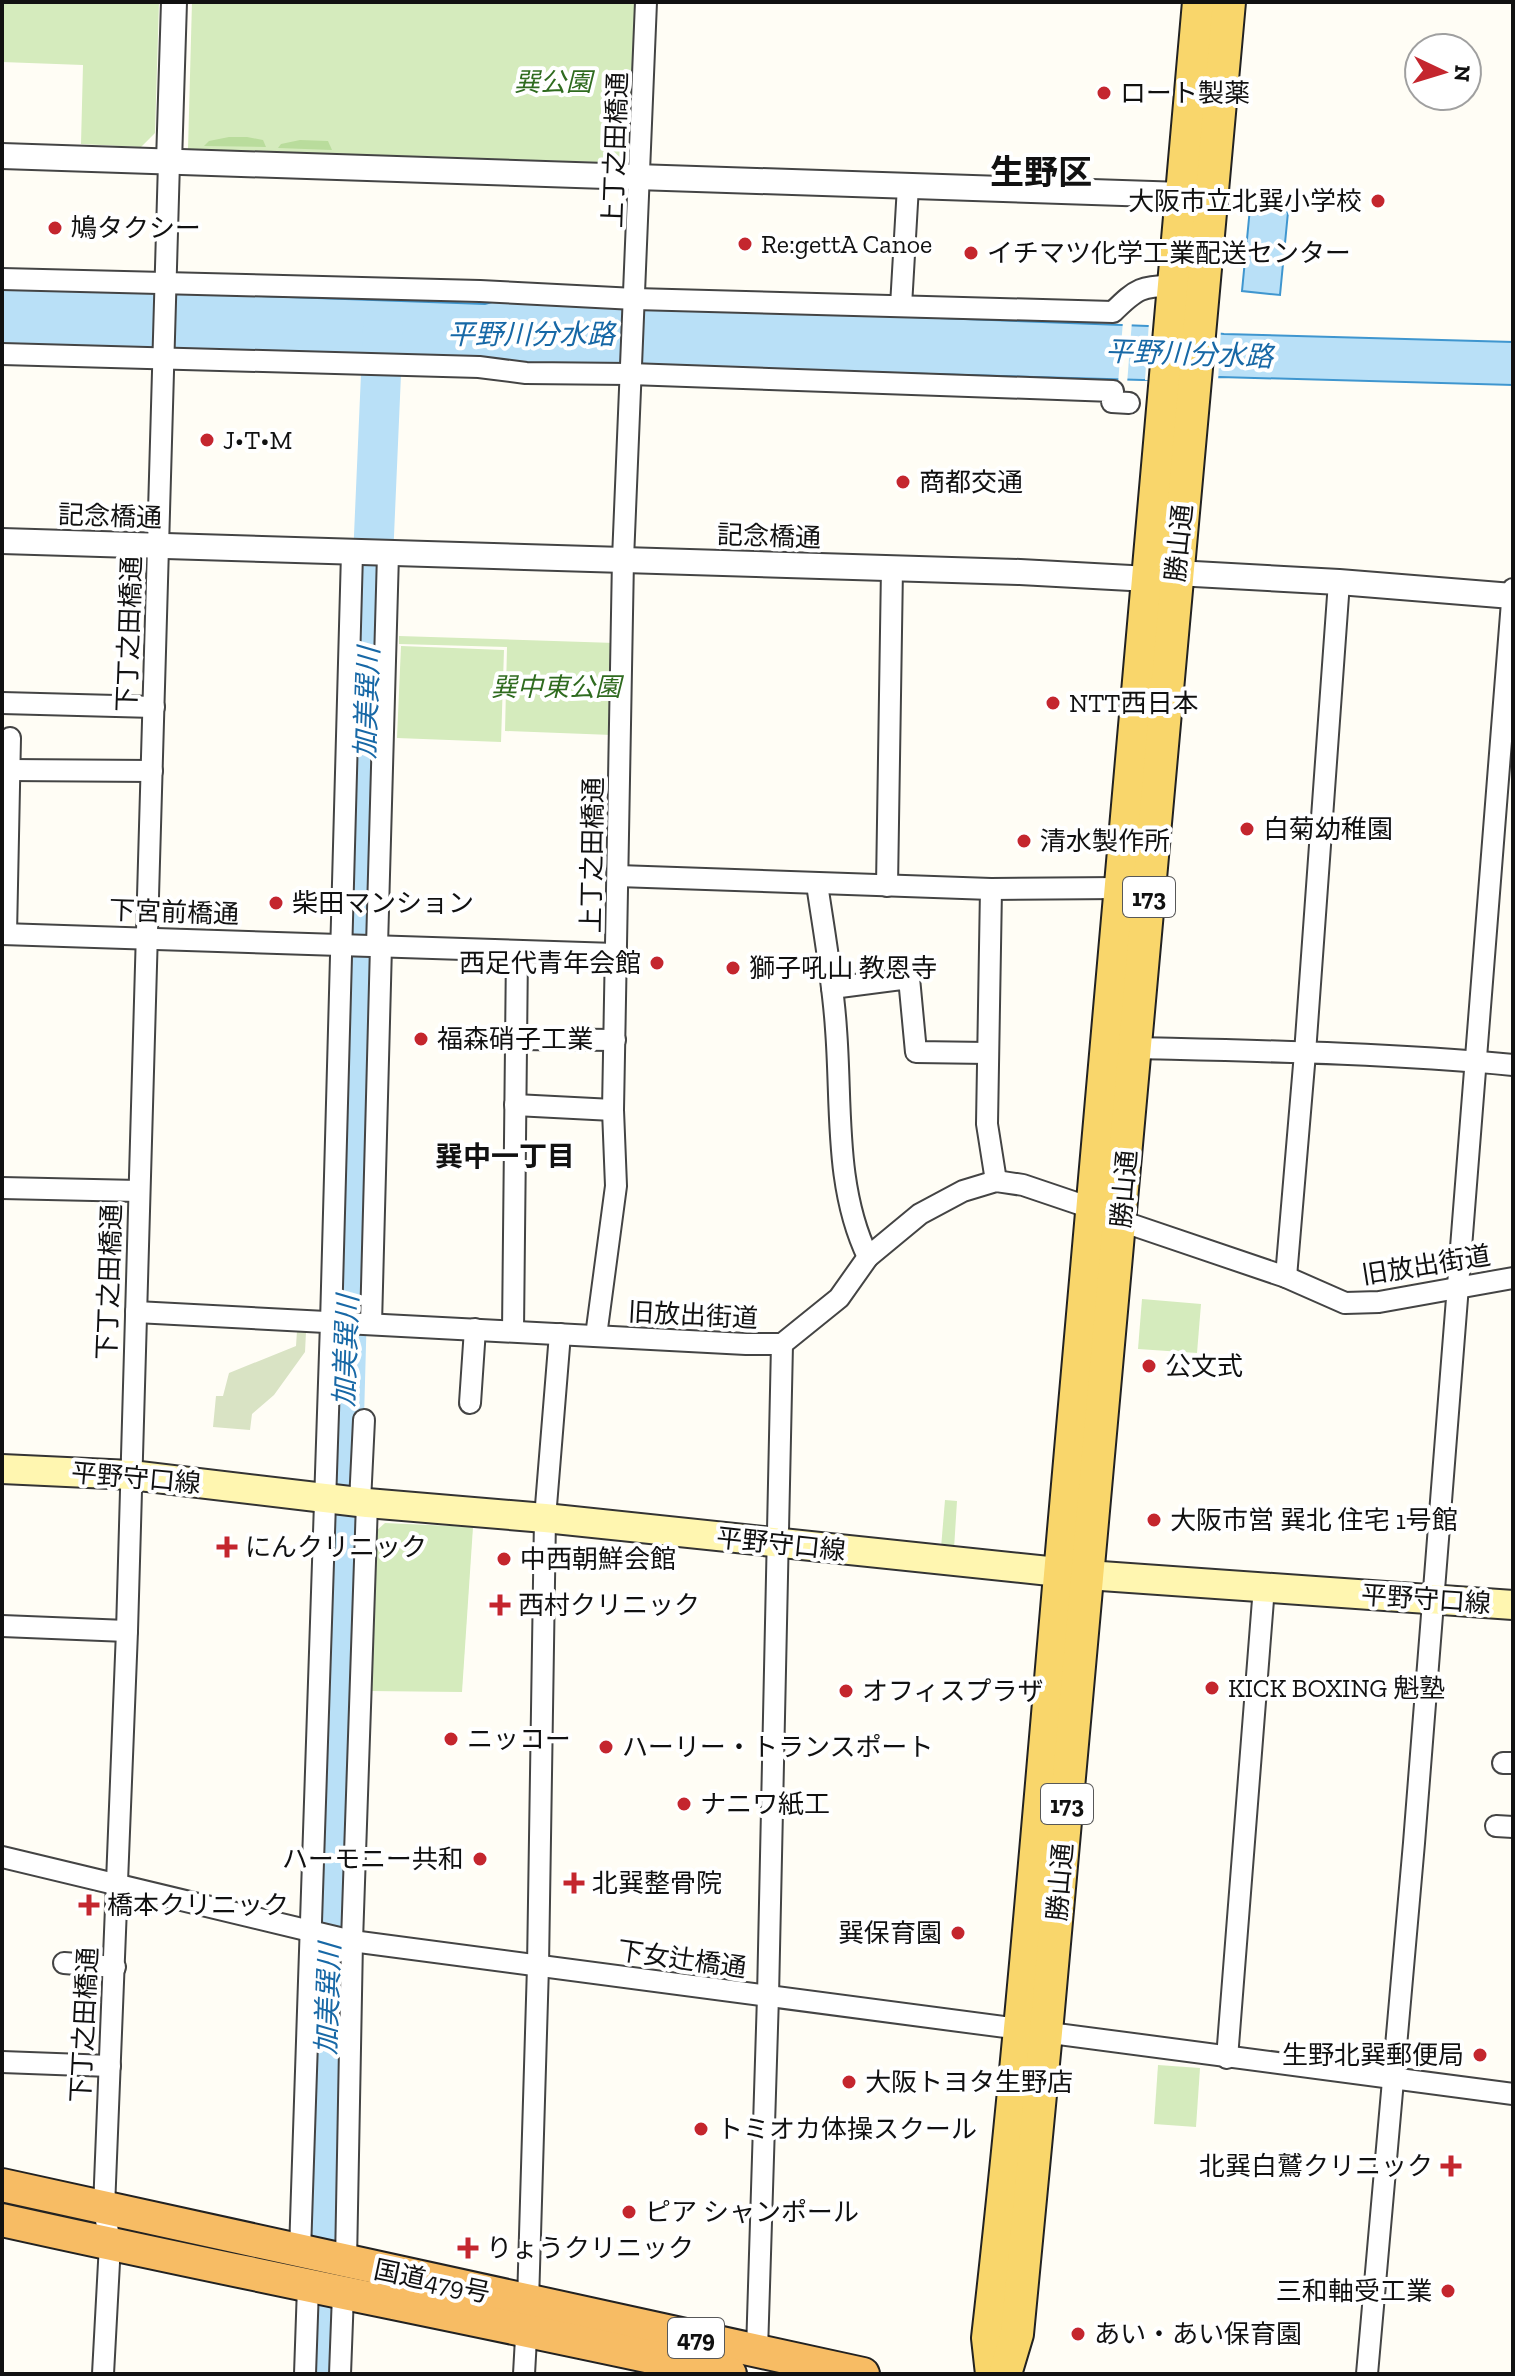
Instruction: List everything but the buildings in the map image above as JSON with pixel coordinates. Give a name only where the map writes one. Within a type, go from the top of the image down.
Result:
[{"type":"highway","name":"国道479号","points":[[2,2185],[322,2256],[730,2374]]},
{"type":"highway","name":"国道479号","points":[[2,2220],[324,2290],[527,2315],[757,2351],[863,2374]]},
{"type":"main road","name":"勝山通","points":[[1187,324],[1176,286],[1199,2]]},
{"type":"main road","name":"勝山通","points":[[1005,2374],[1017,2334],[1033,2030],[1107,1215],[1120,888],[1162,576],[1187,324],[1229,2]]},
{"type":"main road","name":"勝山通","points":[[1107,1215],[1136,1048],[1162,576]]},
{"type":"main road","name":"平野守口線","points":[[2,1469],[131,1475],[346,1500],[1074,1574],[1513,1605]]},
{"type":"main road","name":"勝山通","points":[[992,2374],[988,2338],[1033,2030]]},
{"type":"street","points":[[166,285],[174,2]]},
{"type":"street","name":"上丁之田橋通","points":[[596,1336],[616,1186],[613,1110],[623,559],[646,2]]},
{"type":"street","points":[[2,156],[1183,195]]},
{"type":"street","points":[[901,306],[908,186]]},
{"type":"street","points":[[2,279],[1113,312],[1133,292],[1156,285],[1176,286]]},
{"type":"street","name":"下丁之田橋通","points":[[110,2244],[104,2208],[127,1631],[166,285]]},
{"type":"street","points":[[2,354],[479,367],[526,373],[631,372],[1113,391],[1112,402],[1129,403]]},
{"type":"street","name":"記念橋通","points":[[2,541],[1339,582],[1513,596]]},
{"type":"street","points":[[322,2256],[346,1500],[334,1323],[343,944],[370,553]]},
{"type":"street","points":[[368,1324],[376,946],[370,553]]},
{"type":"street","points":[[887,886],[892,568]]},
{"type":"street","points":[[1286,1277],[1339,582]]},
{"type":"street","points":[[1367,2374],[1459,1287],[1513,589]]},
{"type":"street","points":[[2,703],[154,707]]},
{"type":"street","points":[[4,934],[10,738]]},
{"type":"street","points":[[9,770],[152,771]]},
{"type":"street","points":[[618,876],[991,889],[1120,888]]},
{"type":"street","points":[[817,884],[832,988],[845,1188],[857,1234],[868,1257]]},
{"type":"street","points":[[991,889],[987,1124],[996,1181]]},
{"type":"street","name":"下宮前橋通","points":[[4,934],[376,946]]},
{"type":"street","points":[[376,946],[615,954]]},
{"type":"street","points":[[513,1331],[517,951]]},
{"type":"street","points":[[832,988],[909,978],[916,1052],[988,1053]]},
{"type":"street","points":[[516,1039],[615,1040]]},
{"type":"street","points":[[1136,1048],[1305,1053],[1513,1065]]},
{"type":"street","points":[[515,1105],[613,1110]]},
{"type":"street","name":"旧放出街道","points":[[334,1323],[782,1344],[839,1298],[868,1257],[920,1214],[963,1191],[996,1181],[1023,1185],[1286,1277],[1345,1303],[1379,1302],[1513,1278]]},
{"type":"street","points":[[2,1188],[139,1191]]},
{"type":"street","points":[[136,1312],[334,1323]]},
{"type":"street","points":[[470,1403],[475,1329]]},
{"type":"street","points":[[524,2374],[538,1966],[545,1518],[560,1334]]},
{"type":"street","points":[[757,2351],[782,1344]]},
{"type":"street","points":[[322,2256],[346,1500],[364,1420]]},
{"type":"street","points":[[1227,2058],[1264,1587]]},
{"type":"street","points":[[2,1626],[127,1631]]},
{"type":"street","name":"下女辻橋通","points":[[2,1857],[331,1936],[1513,2094]]},
{"type":"street","points":[[64,1963],[115,1967]]},
{"type":"street","points":[[2,2062],[110,2066]]},
{"type":"street","points":[[103,2374],[110,2244]]},
{"type":"street","points":[[305,2374],[324,2290]]},
{"type":"street","points":[[324,2290],[340,2374]]},
{"type":"green space","points":[[2,2],[159,2],[155,133],[141,147],[81,144],[83,65],[2,62]]},
{"type":"green space","name":"巽公園","points":[[192,2],[636,2],[630,163],[188,149]]},
{"type":"green space","points":[[229,137],[263,140],[266,147],[204,146],[209,141]]},
{"type":"green space","points":[[300,140],[328,141],[332,150],[278,148],[281,144]]},
{"type":"green space","name":"巽中東公園","points":[[399,636],[615,643],[612,735],[505,731],[507,647],[399,644]]},
{"type":"green space","points":[[401,646],[504,650],[501,742],[397,738]]},
{"type":"green space","points":[[1142,1299],[1201,1304],[1197,1353],[1138,1349]]},
{"type":"green space","points":[[297,1331],[306,1332],[305,1352],[274,1395],[252,1414],[250,1430],[213,1427],[216,1396],[223,1396],[229,1373],[296,1346]]},
{"type":"green space","points":[[945,1500],[957,1501],[954,1549],[941,1548]]},
{"type":"green space","points":[[385,1523],[473,1527],[462,1692],[369,1691],[375,1532]]},
{"type":"green space","points":[[1158,2065],[1200,2068],[1196,2127],[1154,2124]]},
{"type":"water","points":[[1250,208],[1288,212],[1280,295],[1242,291]]},
{"type":"water","name":"平野川分水路","points":[[2,287],[485,304],[506,298],[648,307],[1148,326],[1224,334],[1513,342],[1513,385],[1220,377],[1143,380],[2,348]]},
{"type":"pier","points":[[1123,321],[1132,321],[1127,384],[1118,384]]},
{"type":"pier","points":[[1149,322],[1221,329],[1218,381],[1145,380]]},
{"type":"waterway","name":"加美巽川","points":[[318,2374],[358,904],[383,328]]},
{"type":"place","name":"ロート製薬","points":[[1104,93]]},
{"type":"place","name":"大阪市立北巽小学校","points":[[1378,201]]},
{"type":"place","name":"鳩タクシー","points":[[55,228]]},
{"type":"place","name":"Re:gettA Canoe","points":[[745,244]]},
{"type":"place","name":"イチマツ化学工業配送センター","points":[[971,253]]},
{"type":"place","name":"J•T•M","points":[[207,440]]},
{"type":"place","name":"商都交通","points":[[903,482]]},
{"type":"place","name":"NTT西日本","points":[[1053,703]]},
{"type":"place","name":"白菊幼稚園","points":[[1247,829]]},
{"type":"place","name":"清水製作所","points":[[1024,841]]},
{"type":"place","name":"柴田マンション","points":[[276,903]]},
{"type":"place","name":"西足代青年会館","points":[[657,963]]},
{"type":"place","name":"獅子吼山 教恩寺","points":[[733,968]]},
{"type":"place","name":"福森硝子工業","points":[[421,1039]]},
{"type":"place","name":"公文式","points":[[1149,1366]]},
{"type":"place","name":"大阪市営 巽北 住宅 1号館","points":[[1154,1520]]},
{"type":"place","name":"にんクリニック","points":[[227,1547]]},
{"type":"place","name":"中西朝鮮会館","points":[[504,1559]]},
{"type":"place","name":"西村クリニック","points":[[500,1605]]},
{"type":"place","name":"KICK BOXING 魁塾","points":[[1212,1688]]},
{"type":"place","name":"オフィスプラザ","points":[[846,1691]]},
{"type":"place","name":"ニッコー","points":[[451,1739]]},
{"type":"place","name":"ハーリー・トランスポート","points":[[606,1747]]},
{"type":"place","name":"ナニワ紙工","points":[[684,1804]]},
{"type":"place","name":"ハーモニー共和","points":[[480,1859]]},
{"type":"place","name":"北巽整骨院","points":[[574,1883]]},
{"type":"place","name":"橋本クリニック","points":[[89,1905]]},
{"type":"place","name":"巽保育園","points":[[958,1933]]},
{"type":"place","name":"生野北巽郵便局","points":[[1480,2055]]},
{"type":"place","name":"大阪トヨタ生野店","points":[[849,2082]]},
{"type":"place","name":"トミオカ体操スクール","points":[[701,2129]]},
{"type":"place","name":"北巽白鷲クリニック","points":[[1451,2166]]},
{"type":"place","name":"ピア シャンポール","points":[[629,2212]]},
{"type":"place","name":"りょうクリニック","points":[[468,2248]]},
{"type":"place","name":"三和軸受工業","points":[[1448,2291]]},
{"type":"place","name":"あい・あい保育園","points":[[1078,2334]]},
{"type":"district","name":"生野区","points":[[1041,172]]},
{"type":"district","name":"巽中一丁目","points":[[505,1156]]}]
